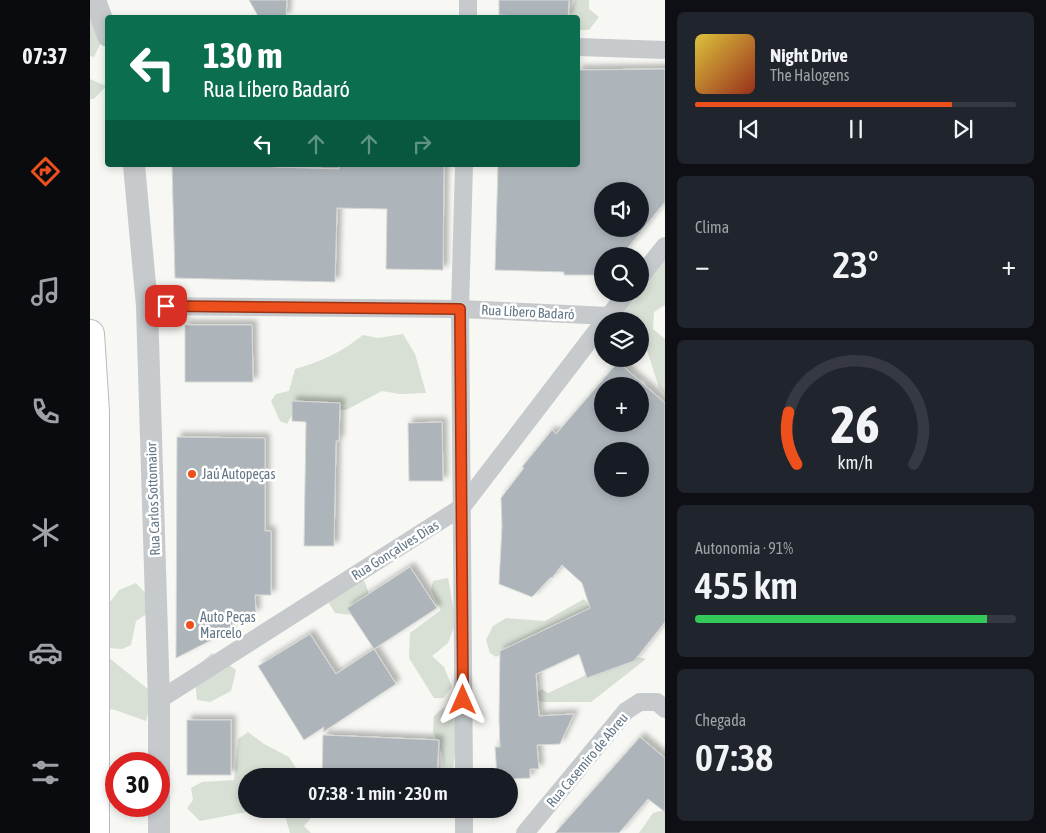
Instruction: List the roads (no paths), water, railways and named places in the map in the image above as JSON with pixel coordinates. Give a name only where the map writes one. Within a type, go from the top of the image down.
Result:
[{"type":"highway","points":[[90,334],[95,412],[95,833]]},
{"type":"street","points":[[95,0],[105,28]]},
{"type":"street","points":[[468,0],[468,15]]},
{"type":"street","points":[[580,47],[665,50]]},
{"type":"street","name":"Rua Carlos Sottomaior","points":[[134,167],[147,306],[159,700],[159,833]]},
{"type":"street","points":[[464,167],[460,309],[464,768]]},
{"type":"street","points":[[649,266],[665,246]]},
{"type":"street","name":"Rua Gonçalves Dias","points":[[611,312],[620,302]]},
{"type":"street","name":"Rua Líbero Badaró","points":[[147,306],[460,309],[594,319]]},
{"type":"street","name":"Rua Gonçalves Dias","points":[[159,700],[462,507],[594,334]]},
{"type":"street","name":"Rua Casemiro de Abreu","points":[[526,833],[626,711],[640,702],[661,705]]},
{"type":"street","points":[[464,818],[464,833]]},
{"type":"place","name":"Jaú Autopeças","points":[[192,474]]},
{"type":"place","name":"Auto Peças Marcelo","points":[[190,625]]}]
